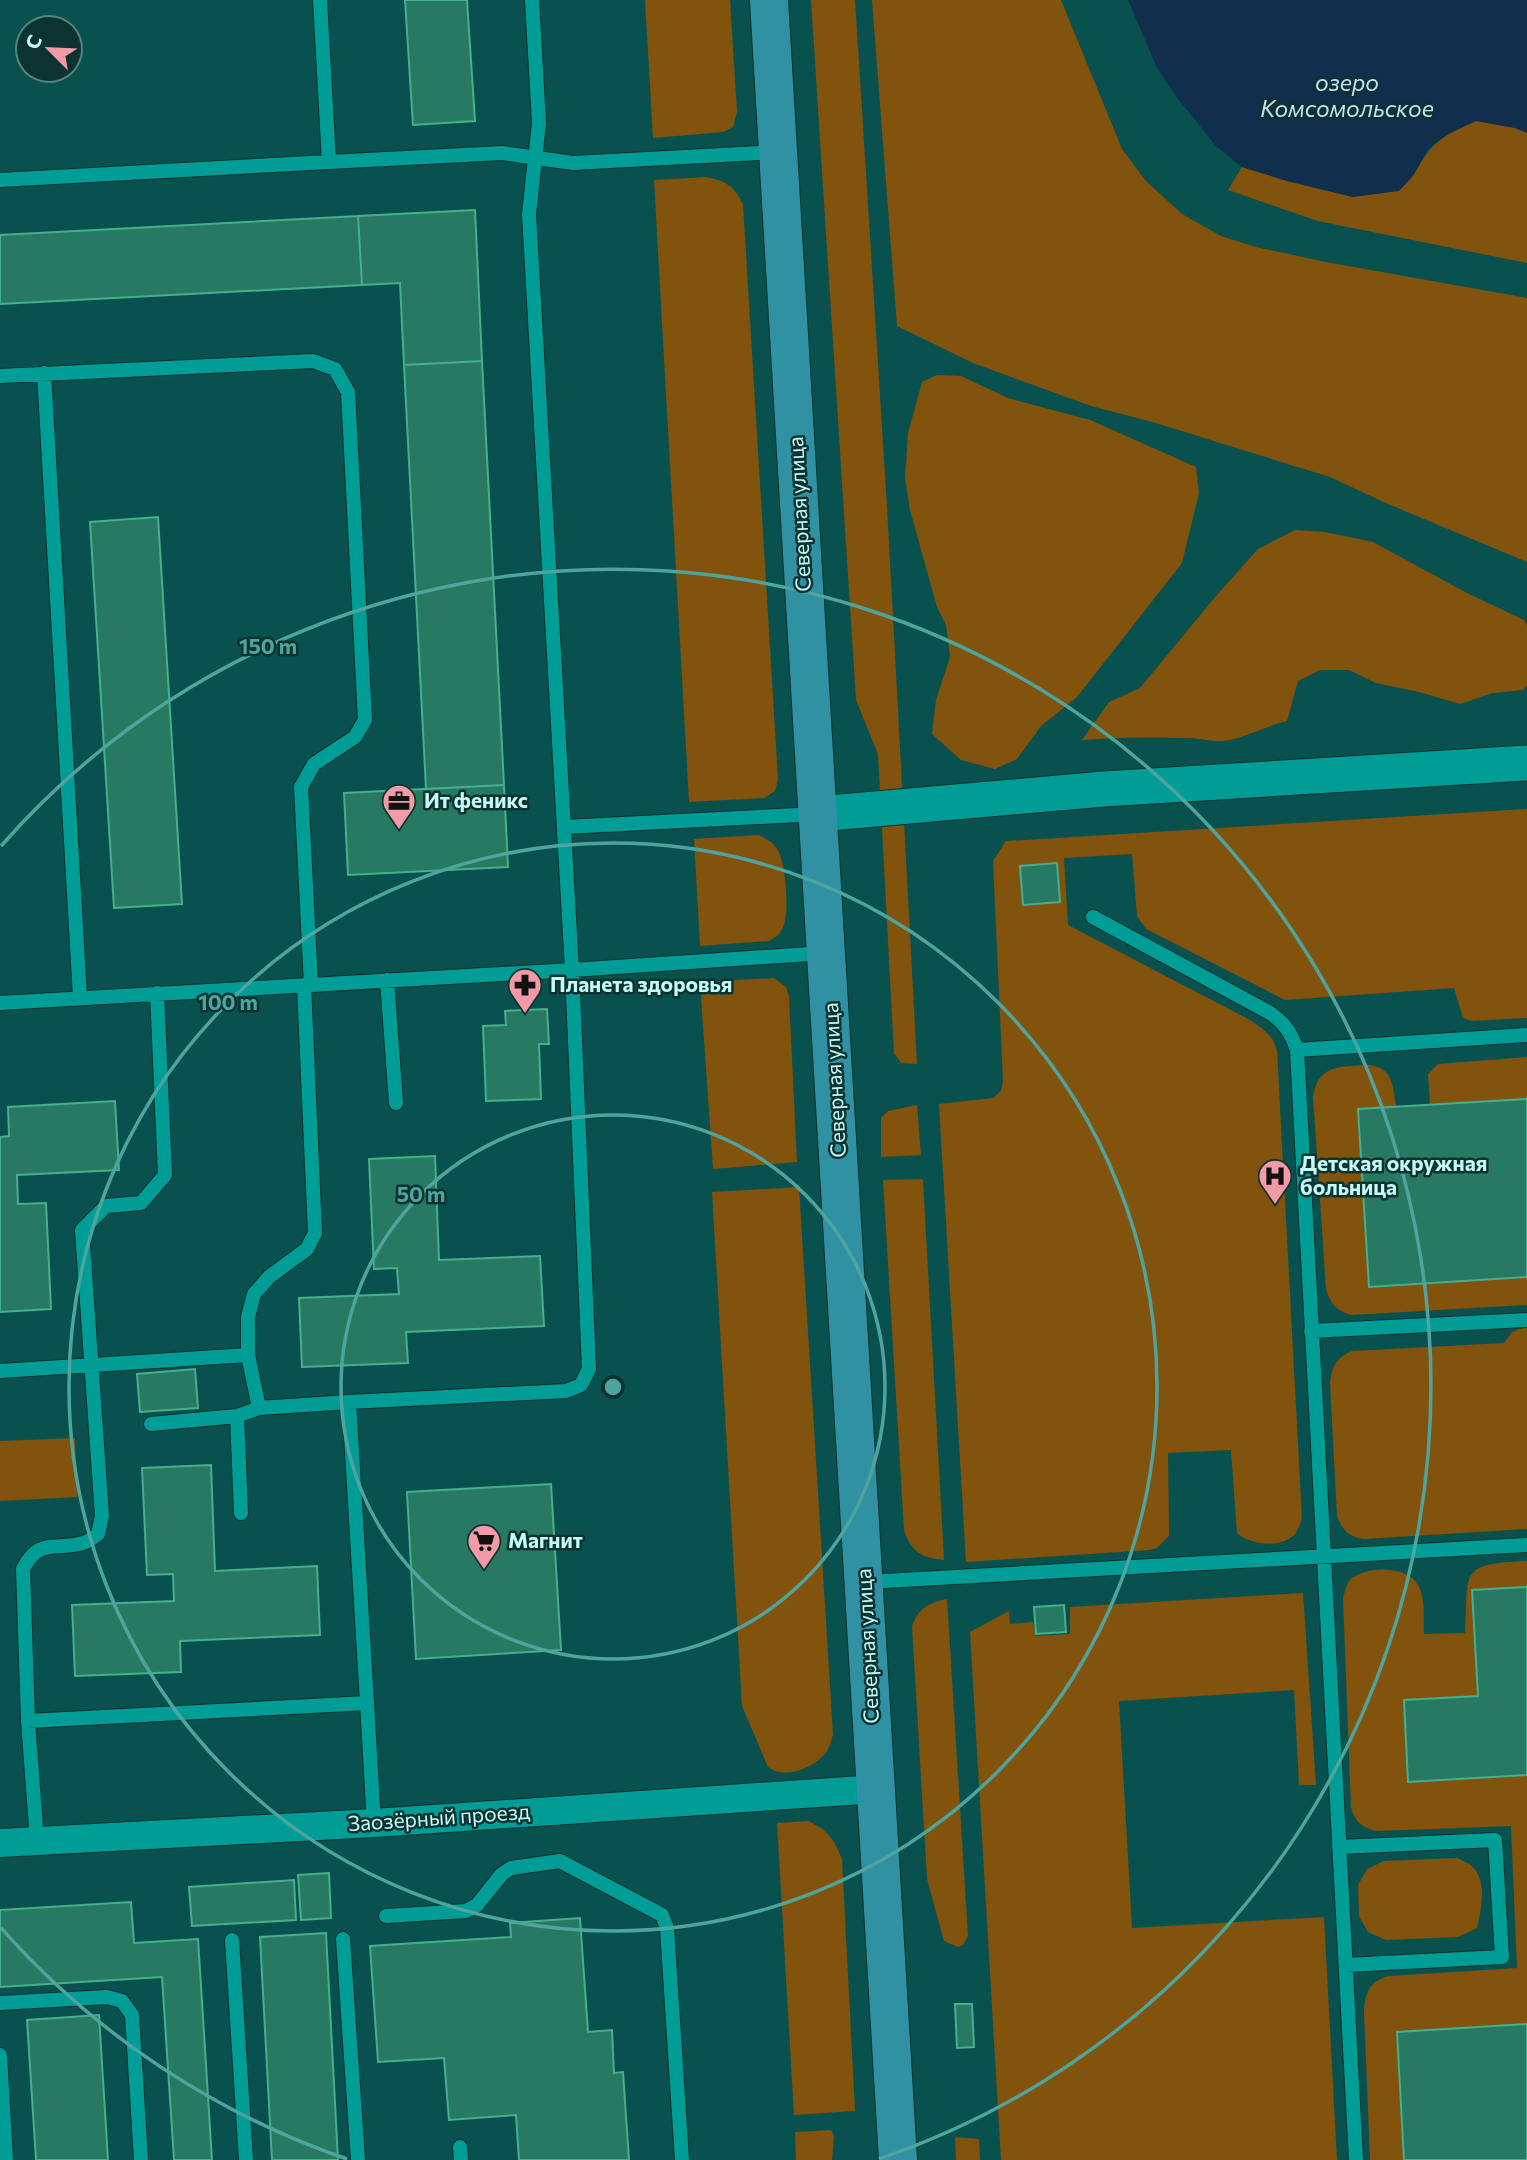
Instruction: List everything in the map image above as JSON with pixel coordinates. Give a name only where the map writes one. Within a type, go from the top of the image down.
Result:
[{"type":"main road","name":"Северная улица","points":[[769,0],[898,2160]]},
{"type":"street","points":[[818,814],[1104,789],[1527,763]]},
{"type":"street","name":"Заозёрный проезд","points":[[0,1843],[374,1823],[877,1789]]},
{"type":"lane","points":[[320,0],[329,162]]},
{"type":"lane","points":[[151,1424],[237,1416],[259,1408],[566,1391],[581,1385],[589,1369],[572,970],[529,214],[539,123],[532,0]]},
{"type":"lane","points":[[0,180],[502,153],[573,163],[778,152]]},
{"type":"lane","points":[[0,376],[313,361],[335,369],[348,392],[365,719],[355,737],[314,764],[301,788],[315,1234],[307,1249],[269,1277],[254,1294],[248,1317],[248,1355],[259,1408]]},
{"type":"lane","points":[[44,373],[80,998]]},
{"type":"lane","points":[[564,827],[818,814]]},
{"type":"lane","points":[[1093,917],[1276,1017],[1292,1035],[1297,1050],[1356,2160]]},
{"type":"lane","points":[[0,1002],[827,953]]},
{"type":"lane","points":[[387,981],[396,1103]]},
{"type":"lane","points":[[37,1841],[23,1569],[30,1555],[45,1546],[84,1543],[98,1534],[102,1516],[82,1230],[106,1206],[141,1203],[165,1175],[157,993]]},
{"type":"lane","points":[[1297,1050],[1527,1035]]},
{"type":"lane","points":[[1311,1331],[1527,1320]]},
{"type":"lane","points":[[0,1371],[248,1355]]},
{"type":"lane","points":[[349,1402],[374,1823]]},
{"type":"lane","points":[[237,1416],[241,1513]]},
{"type":"lane","points":[[865,1582],[1527,1545]]},
{"type":"lane","points":[[29,1721],[367,1703]]},
{"type":"lane","points":[[1339,1847],[1496,1840],[1502,1957],[1346,1965]]},
{"type":"lane","points":[[386,1916],[466,1911],[477,1905],[502,1874],[511,1868],[560,1861],[662,1915],[667,1928],[682,2160]]},
{"type":"lane","points":[[343,1939],[359,2160]]},
{"type":"lane","points":[[232,1940],[246,2160]]},
{"type":"lane","points":[[0,2003],[107,1997],[122,2001],[132,2015],[141,2160]]},
{"type":"lane","points":[[0,2056],[6,2160]]},
{"type":"shaded area","points":[[645,0],[730,0],[737,112],[733,127],[723,132],[653,138]]},
{"type":"shaded area","points":[[811,0],[855,0],[887,506],[917,1064],[901,1063],[894,1053],[878,754],[856,700]]},
{"type":"shaded area","points":[[872,0],[1061,0],[1122,149],[1146,181],[1182,214],[1221,236],[1256,247],[1527,298],[1527,562],[1330,477],[1156,423],[1091,406],[973,363],[897,326]]},
{"type":"shaded area","points":[[1476,121],[1515,128],[1527,133],[1527,263],[1318,221],[1228,190],[1242,167],[1353,197],[1413,176],[1438,141]]},
{"type":"shaded area","points":[[706,177],[729,185],[743,205],[778,779],[775,791],[764,798],[689,802],[654,180]]},
{"type":"shaded area","points":[[937,375],[961,376],[1008,398],[1090,420],[1196,467],[1199,493],[1182,563],[1077,697],[1041,726],[1017,759],[995,769],[961,760],[932,734],[936,700],[950,657],[946,625],[937,607],[910,510],[905,478],[908,433],[922,382]]},
{"type":"shaded area","points":[[1295,530],[1325,532],[1373,542],[1465,592],[1524,620],[1527,625],[1527,685],[1523,690],[1493,693],[1460,704],[1376,683],[1349,670],[1320,670],[1298,681],[1287,721],[1240,737],[1219,741],[1160,737],[1082,740],[1109,702],[1140,688],[1258,549]]},
{"type":"shaded area","points":[[1527,809],[1527,1018],[1471,1021],[1463,1018],[1454,988],[1285,1000],[1146,929],[1137,916],[1132,854],[1064,858],[1068,925],[1250,1020],[1267,1033],[1275,1045],[1302,1519],[1295,1534],[1282,1542],[1257,1543],[1243,1537],[1237,1533],[1231,1450],[1168,1453],[1169,1536],[1157,1548],[966,1562],[939,1104],[993,1098],[1001,1091],[1003,1081],[993,861],[1006,841]]},
{"type":"shaded area","points":[[759,835],[775,847],[783,864],[786,918],[783,928],[769,941],[700,946],[694,839]]},
{"type":"shaded area","points":[[774,978],[786,987],[789,996],[797,1162],[713,1169],[700,982]]},
{"type":"shaded area","points":[[1527,1057],[1527,1099],[1430,1104],[1428,1074],[1438,1064]]},
{"type":"shaded area","points":[[1370,1065],[1388,1074],[1393,1085],[1396,1106],[1358,1109],[1369,1286],[1527,1277],[1527,1305],[1351,1315],[1332,1303],[1326,1289],[1313,1097],[1320,1078],[1326,1072],[1341,1067]]},
{"type":"shaded area","points":[[917,1105],[921,1155],[881,1157],[881,1118],[888,1111]]},
{"type":"shaded area","points":[[923,1179],[944,1560],[918,1553],[910,1544],[904,1530],[883,1180]]},
{"type":"shaded area","points":[[799,1187],[833,1735],[822,1757],[808,1767],[783,1772],[768,1767],[742,1706],[712,1192]]},
{"type":"shaded area","points":[[1527,1328],[1527,1529],[1364,1539],[1347,1532],[1337,1516],[1330,1383],[1332,1372],[1339,1360],[1352,1351],[1504,1343],[1512,1332]]},
{"type":"shaded area","points":[[75,1438],[77,1497],[0,1501],[0,1441]]},
{"type":"shaded area","points":[[1527,1561],[1527,1587],[1473,1591],[1478,1696],[1404,1701],[1408,1782],[1527,1775],[1527,2024],[1398,2032],[1404,2160],[1370,2160],[1364,2011],[1367,1993],[1373,1984],[1389,1976],[1517,1968],[1511,1826],[1376,1831],[1363,1826],[1354,1817],[1351,1807],[1344,1593],[1350,1580],[1359,1574],[1387,1569],[1397,1571],[1413,1578],[1421,1590],[1424,1634],[1465,1633],[1471,1575],[1488,1565]]},
{"type":"shaded area","points":[[1303,1593],[1316,1785],[1299,1785],[1294,1690],[1119,1701],[1132,1928],[1324,1917],[1337,2160],[1001,2160],[970,1632],[1009,1611],[1010,1624],[1033,1622],[1036,1636],[1070,1634],[1070,1607]]},
{"type":"shaded area","points":[[947,1599],[968,1936],[963,1945],[958,1947],[944,1941],[927,1879],[912,1626],[925,1607]]},
{"type":"shaded area","points":[[808,1821],[830,1836],[842,1859],[855,2111],[794,2115],[777,1823]]},
{"type":"shaded area","points":[[1457,1858],[1472,1866],[1480,1880],[1482,1896],[1477,1928],[1458,1937],[1386,1940],[1368,1932],[1359,1916],[1358,1885],[1367,1869],[1384,1861]]},
{"type":"shaded area","points":[[831,2130],[834,2136],[832,2160],[796,2160],[795,2132]]},
{"type":"shaded area","points":[[955,2137],[979,2139],[980,2160],[956,2160]]},
{"type":"water","name":"озеро Комсомольское","points":[[1128,0],[1527,0],[1527,133],[1515,128],[1476,121],[1448,134],[1428,149],[1413,176],[1399,191],[1353,197],[1242,167],[1216,146],[1175,95],[1157,68]]},
{"type":"building","points":[[405,0],[467,0],[475,121],[413,125]]},
{"type":"building","points":[[475,210],[482,361],[404,365],[400,283],[362,285],[358,216]]},
{"type":"building","points":[[358,216],[362,285],[0,304],[0,235]]},
{"type":"building","points":[[482,361],[504,785],[426,789],[404,365]]},
{"type":"building","points":[[158,517],[182,904],[114,908],[90,522]]},
{"type":"building","points":[[504,785],[508,867],[348,875],[344,793]]},
{"type":"building","points":[[1057,863],[1060,902],[1023,905],[1020,866]]},
{"type":"building","points":[[547,1009],[549,1044],[539,1044],[541,1099],[486,1101],[483,1026],[506,1025],[505,1011]]},
{"type":"building","points":[[1527,1099],[1527,1277],[1369,1287],[1358,1109]]},
{"type":"building","points":[[115,1101],[119,1170],[17,1175],[18,1204],[46,1203],[51,1309],[0,1312],[0,1137],[9,1136],[8,1107]]},
{"type":"building","points":[[435,1156],[439,1260],[540,1256],[544,1326],[406,1332],[408,1363],[302,1367],[299,1298],[399,1294],[397,1268],[374,1269],[369,1159]]},
{"type":"building","points":[[195,1369],[198,1408],[140,1412],[137,1374]]},
{"type":"building","points":[[211,1465],[215,1571],[317,1566],[320,1635],[180,1641],[181,1672],[75,1676],[72,1605],[174,1601],[173,1574],[147,1575],[142,1468]]},
{"type":"building","points":[[551,1484],[561,1650],[416,1659],[407,1492]]},
{"type":"building","points":[[1527,1587],[1527,1775],[1408,1782],[1404,1700],[1478,1696],[1472,1590]]},
{"type":"building","points":[[1064,1605],[1066,1632],[1036,1634],[1034,1607]]},
{"type":"building","points":[[329,1873],[331,1918],[301,1920],[298,1875]]},
{"type":"building","points":[[294,1880],[296,1920],[192,1926],[189,1887]]},
{"type":"building","points":[[131,1902],[134,1943],[198,1939],[212,2160],[174,2160],[162,1977],[0,1987],[0,1910]]},
{"type":"building","points":[[580,1918],[588,2032],[612,2030],[614,2073],[623,2072],[629,2160],[519,2160],[516,2115],[449,2120],[444,2058],[378,2062],[370,1946],[511,1937],[510,1923]]},
{"type":"building","points":[[326,1933],[338,2160],[272,2160],[260,1937]]},
{"type":"building","points":[[955,2004],[972,2004],[974,2047],[957,2048]]},
{"type":"building","points":[[99,2015],[108,2160],[36,2160],[27,2020]]},
{"type":"building","points":[[1527,2024],[1527,2160],[1404,2160],[1397,2032]]},
{"type":"place","name":"Ит феникс","points":[[399,831]]},
{"type":"place","name":"Планета здоровья","points":[[525,1015]]},
{"type":"place","name":"Детская окружная больница","points":[[1275,1206]]},
{"type":"place","name":"Магнит","points":[[484,1571]]}]
